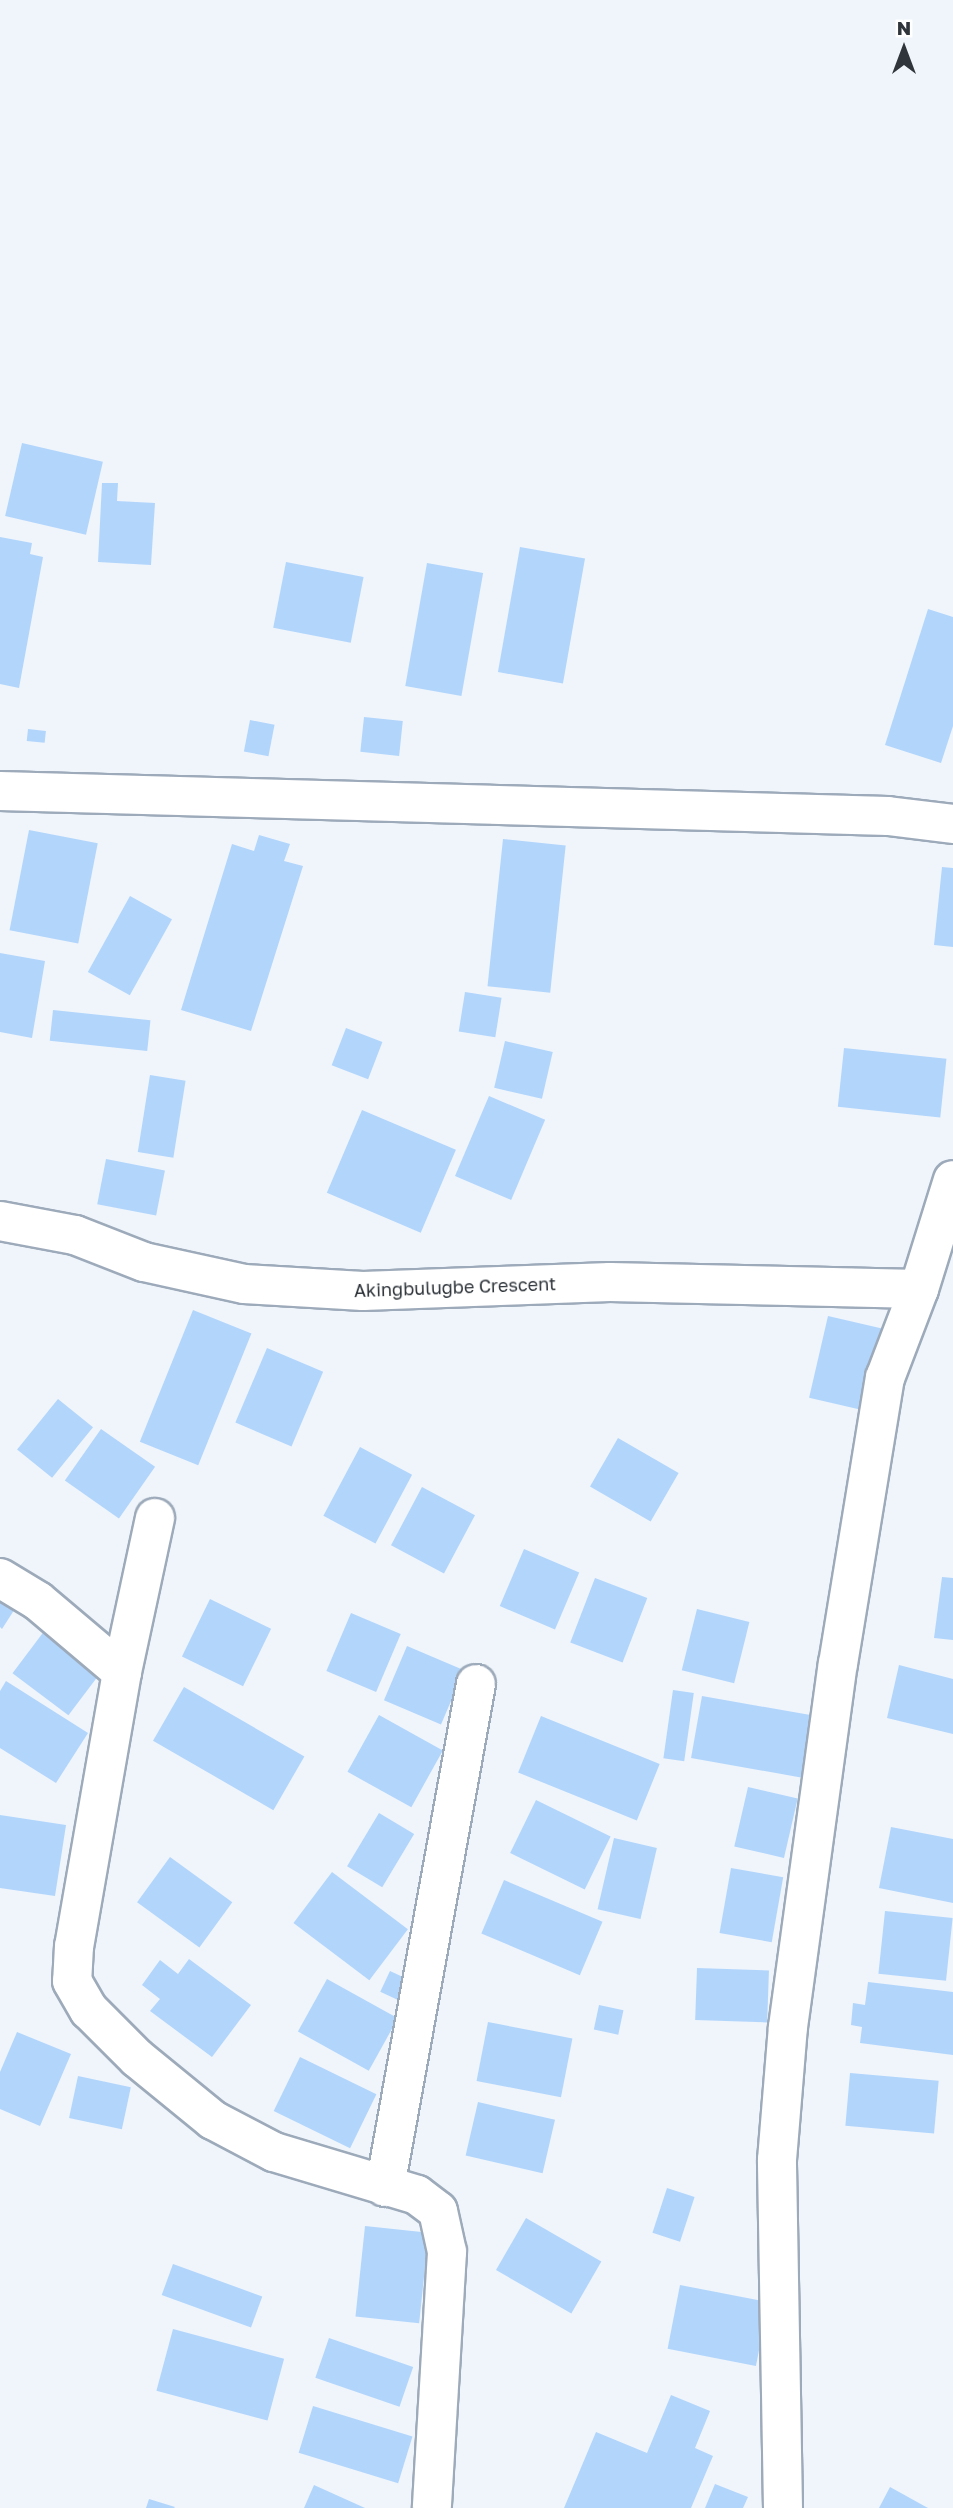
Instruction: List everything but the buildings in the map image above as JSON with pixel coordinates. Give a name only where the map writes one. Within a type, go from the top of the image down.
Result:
[{"type":"street","points":[[0,791],[888,816],[953,824]]},
{"type":"street","points":[[783,2508],[776,2160],[788,2027],[838,1664],[886,1378],[919,1289],[953,1180]]},
{"type":"street","name":"Akingbulugbe Crescent","points":[[0,1221],[75,1235],[144,1262],[244,1284],[363,1291],[610,1282],[919,1289]]},
{"type":"street","points":[[155,1518],[122,1672],[74,1946],[72,1981],[89,2010],[137,2058],[213,2120],[274,2152],[385,2188],[417,2195],[438,2211],[447,2252],[432,2508]]},
{"type":"street","points":[[0,1578],[38,1601],[122,1672]]},
{"type":"street","points":[[385,2188],[476,1684]]}]
